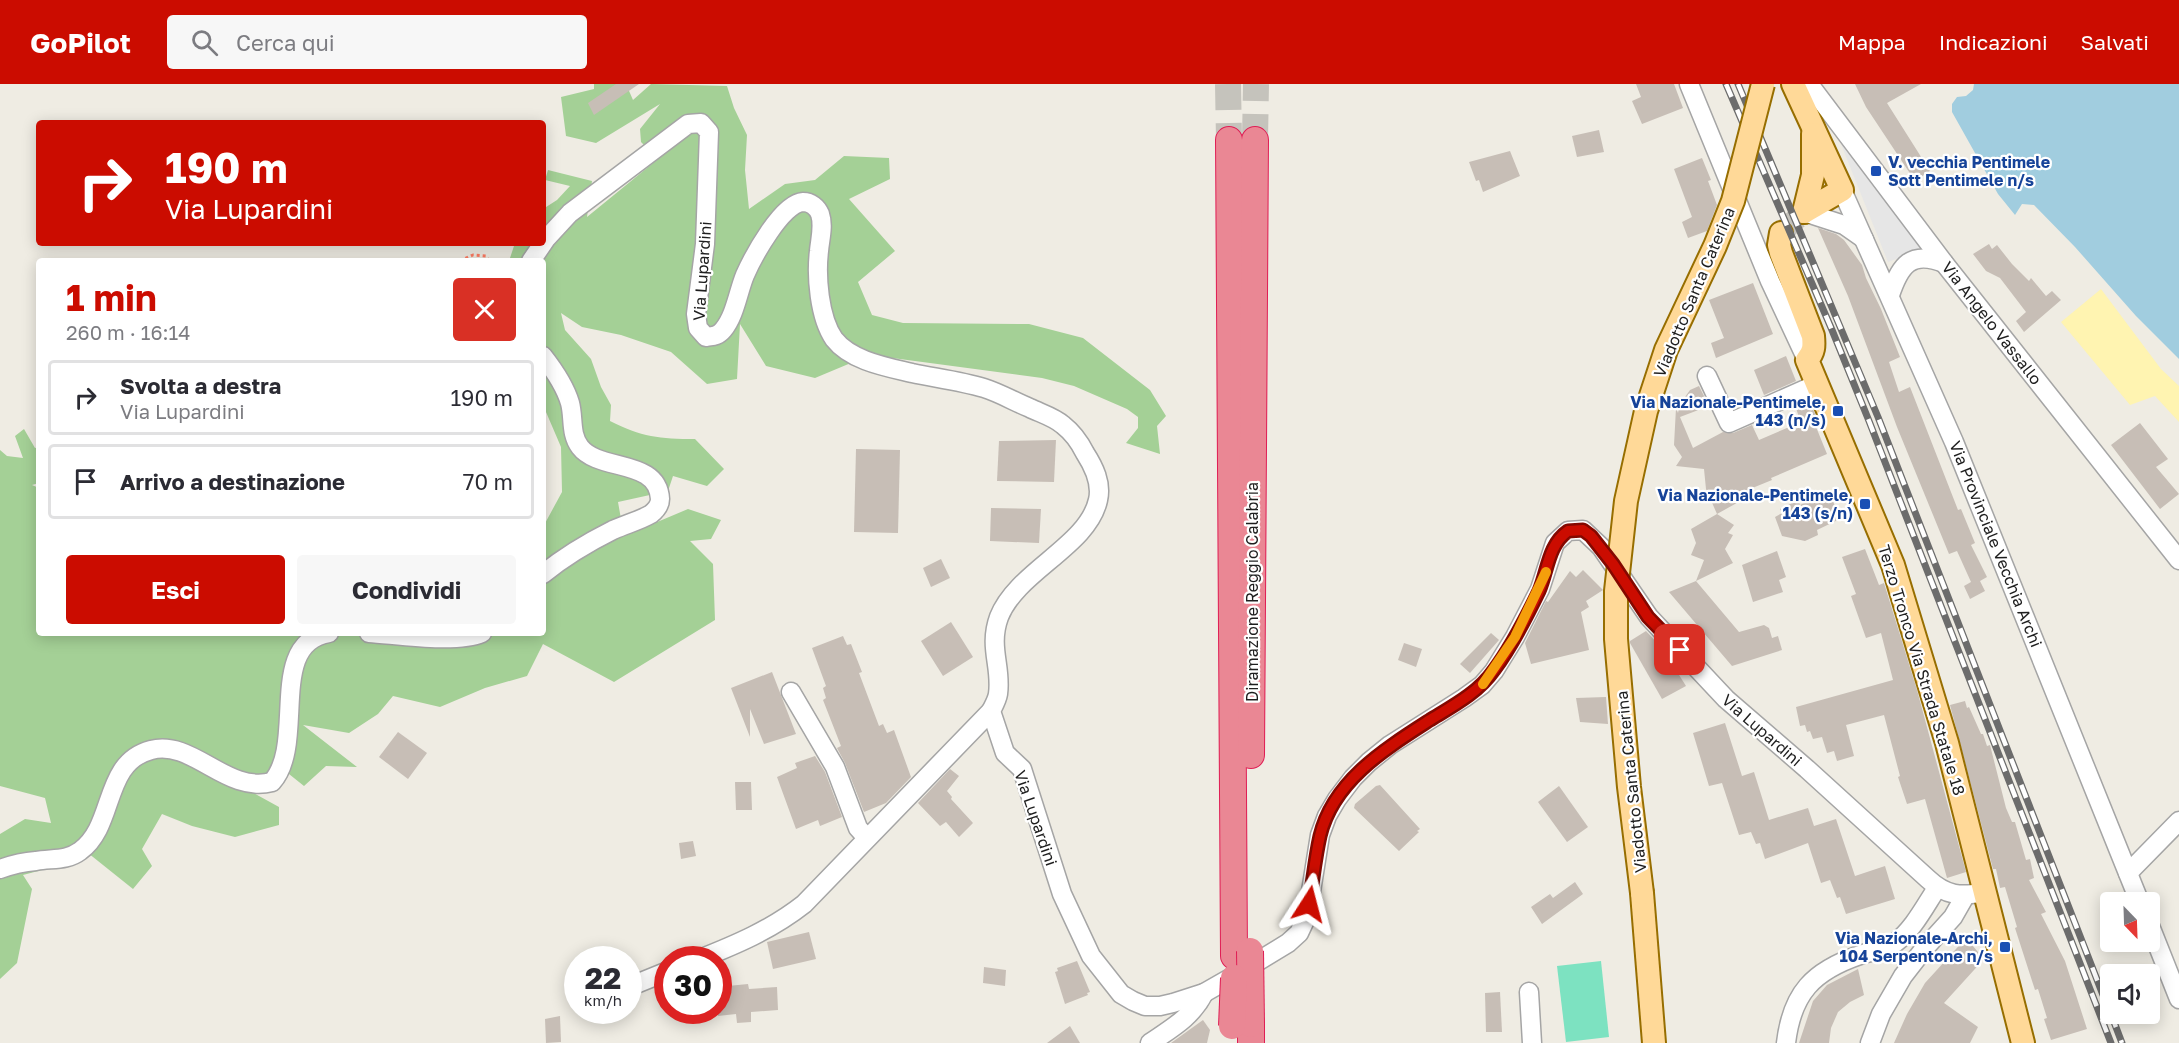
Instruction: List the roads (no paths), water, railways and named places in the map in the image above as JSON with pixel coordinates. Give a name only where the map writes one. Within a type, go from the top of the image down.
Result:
[{"type":"highway","name":"Diramazione Reggio Calabria","points":[[1228,140],[1242,953]]},
{"type":"highway","name":"Diramazione Reggio Calabria","points":[[1242,1034],[1256,140]]},
{"type":"main road","name":"Viadotto Santa Caterina","points":[[1654,1043],[1642,894],[1629,787],[1616,639],[1616,591],[1626,501],[1646,411],[1666,350],[1715,246],[1733,201],[1763,84]]},
{"type":"main road","points":[[1793,84],[1838,180],[1804,213]]},
{"type":"main road","points":[[1804,213],[1813,175],[1813,126]]},
{"type":"main road","points":[[1781,233],[1779,245],[1781,253],[1813,336],[1812,355],[1807,360]]},
{"type":"main road","name":"Terzo Tronco Via Strada Statale 18","points":[[1807,360],[1893,565],[1947,743],[1975,894],[2023,1043]]},
{"type":"street","name":"Terzo Tronco Via Strada Statale 18","points":[[1689,84],[1770,281],[1807,360]]},
{"type":"street","name":"Via Angelo Vassallo","points":[[1809,84],[1944,263],[2179,560]]},
{"type":"street","name":"Via Lupardini","points":[[546,239],[570,213],[688,124],[701,123],[709,132],[705,244],[696,314],[701,333],[706,337],[717,335],[723,330],[745,274],[767,235],[791,206],[799,202],[808,203],[815,206],[820,214],[822,229],[817,271],[819,294],[834,339],[846,351],[891,368],[985,388],[1062,424],[1080,443],[1094,467],[1098,483],[1098,500],[1090,518],[1076,537],[1039,568],[1012,597],[1000,615],[995,630],[994,649],[999,683],[998,696],[991,711],[1005,753],[1022,768],[1062,894],[1078,931],[1091,956],[1107,978],[1121,994],[1132,1001],[1145,1006],[1160,1006],[1204,993],[1273,953],[1299,933],[1306,918],[1320,835],[1336,799],[1353,778],[1390,745],[1464,699],[1482,685],[1494,671],[1515,637],[1540,589],[1555,543],[1568,531],[1575,529],[1583,530],[1596,542],[1648,617],[1726,699],[1807,769],[1937,888],[1975,894]]},
{"type":"street","points":[[1810,191],[1838,180]]},
{"type":"street","name":"Via Provinciale Vecchia Archi","points":[[1838,180],[1954,442],[2136,892]]},
{"type":"street","points":[[1804,213],[1844,225],[1864,239]]},
{"type":"street","points":[[1890,295],[1897,275],[1905,265],[1920,257],[1932,258],[1944,263]]},
{"type":"street","points":[[546,360],[563,386],[570,403],[575,440],[582,450],[592,457],[641,472],[651,479],[660,499],[658,508],[652,513],[613,530],[546,572]]},
{"type":"street","points":[[1707,376],[1729,423],[1817,384]]},
{"type":"street","points":[[0,869],[68,857],[78,852],[94,836],[104,815],[114,783],[122,769],[133,759],[148,751],[172,748],[236,780],[250,784],[272,782],[279,774],[286,754],[292,677],[297,659],[302,647],[311,639],[320,636]]},
{"type":"street","points":[[416,636],[447,638],[476,636]]},
{"type":"street","points":[[790,692],[835,767],[858,828],[867,838]]},
{"type":"street","points":[[732,946],[781,922],[804,904],[834,876],[867,838],[991,711]]},
{"type":"street","points":[[2128,873],[2179,821]]},
{"type":"street","points":[[1786,1043],[1788,1026],[1795,1004],[1804,989],[1816,977],[1838,962],[1888,947],[1896,942],[1937,888]]},
{"type":"street","points":[[1870,1043],[1881,1014],[1903,976],[1924,949],[1975,894]]},
{"type":"street","points":[[2160,951],[2179,999]]},
{"type":"street","points":[[1528,992],[1532,1043]]},
{"type":"street","points":[[1150,1043],[1185,1019],[1197,1007],[1204,993]]},
{"type":"water","points":[[1974,84],[2179,84],[2179,359],[2136,316],[2034,205],[2022,204],[2015,215],[1998,194],[1952,112],[1952,104],[1957,97],[1966,96],[1973,90]]},
{"type":"tunnel","points":[[1228,84],[1229,140]]},
{"type":"tunnel","points":[[1255,140],[1256,84]]},
{"type":"tunnel","points":[[1781,233],[1804,212]]},
{"type":"railway","points":[[1726,84],[1869,421],[2111,1043]]},
{"type":"railway","points":[[1738,84],[1878,417],[2100,987]]},
{"type":"railway","points":[[2115,1024],[2122,1043]]},
{"type":"place","name":"V. vecchia Pentimele Sott Pentimele n/s","points":[[1876,171]]},
{"type":"place","name":"Via Nazionale-Pentimele, 143 (n/s)","points":[[1838,411]]},
{"type":"place","name":"Via Nazionale-Pentimele, 143 (s/n)","points":[[1865,504]]},
{"type":"place","name":"Via Nazionale-Archi, 104 Serpentone n/s","points":[[2005,947]]}]
